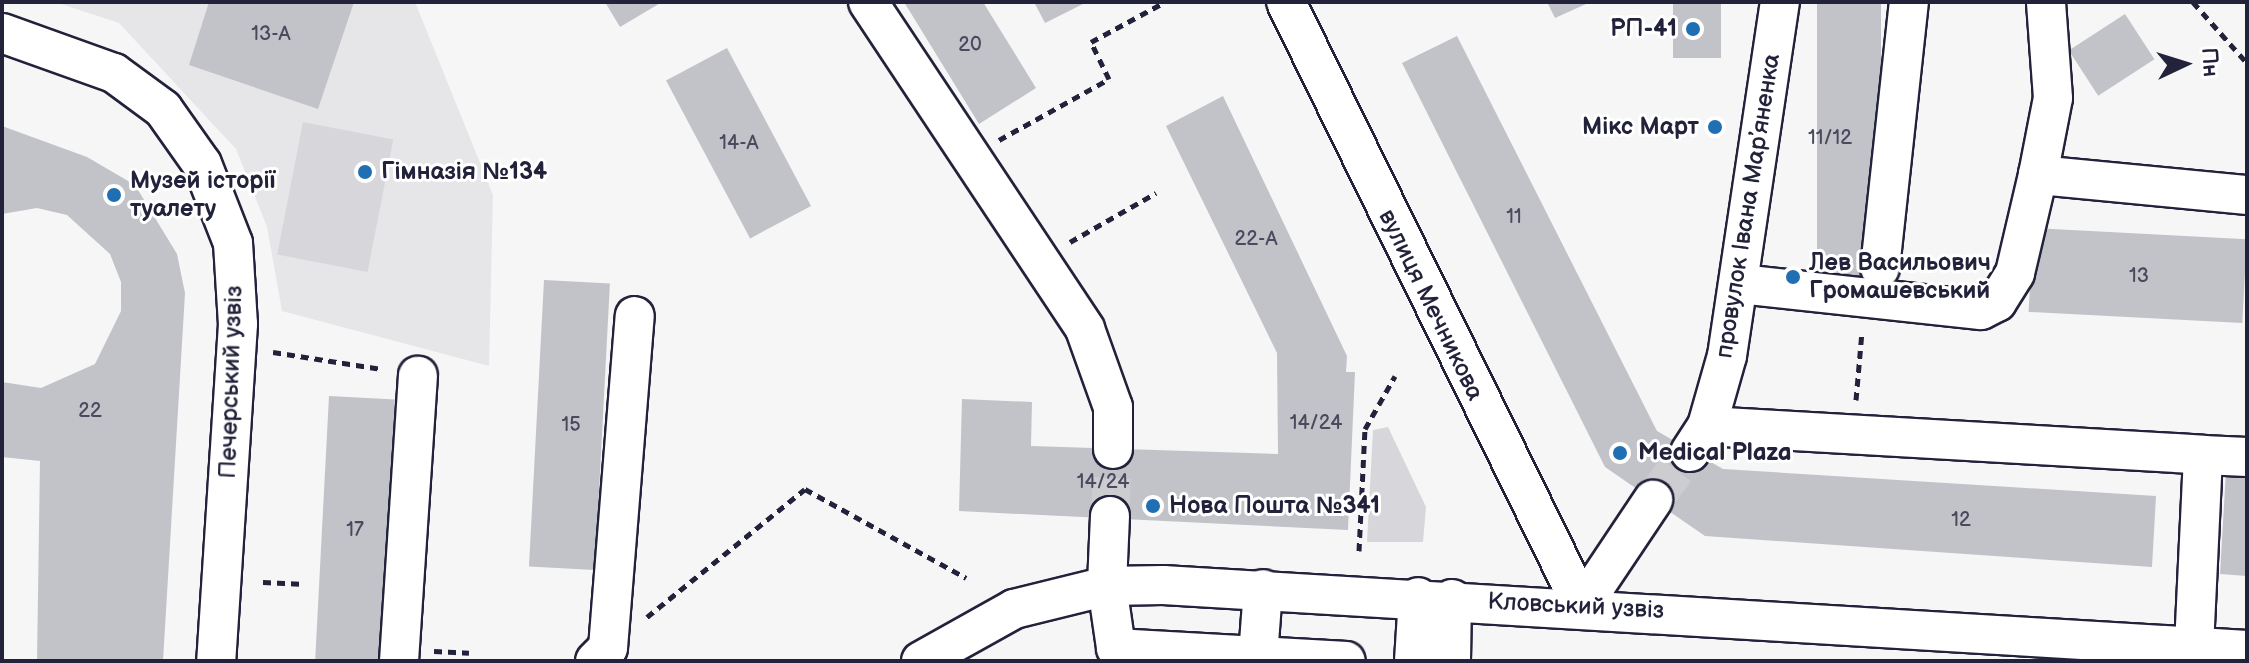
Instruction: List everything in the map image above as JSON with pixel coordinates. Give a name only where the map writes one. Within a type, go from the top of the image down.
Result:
[{"type":"street","points":[[868,2],[1042,258],[1103,370],[1113,449]]},
{"type":"street","name":"вулиця Мечникова","points":[[1286,2],[1582,606]]},
{"type":"street","name":"провулок Івана Марʼяненка","points":[[1780,2],[1740,284],[1699,439],[1854,434]]},
{"type":"street","points":[[1876,285],[1909,2]]},
{"type":"street","points":[[1740,284],[1876,285],[1956,312],[1997,302],[2015,273],[2053,98],[2046,2]]},
{"type":"street","name":"Печерський узвіз","points":[[2,33],[114,73],[163,109],[202,164],[233,243],[238,324],[216,661]]},
{"type":"street","points":[[2038,175],[2247,195]]},
{"type":"street","points":[[602,655],[635,316]]},
{"type":"street","points":[[399,661],[418,376]]},
{"type":"street","points":[[1854,434],[2247,457]]},
{"type":"street","points":[[2194,647],[2203,455]]},
{"type":"street","points":[[1582,606],[1653,500]]},
{"type":"street","points":[[1108,529],[1107,586],[1116,648],[1346,661]]},
{"type":"street","name":"Кловський узвіз","points":[[921,661],[1014,609],[1107,586],[1263,589],[1582,606],[2131,652],[2194,647],[2247,650]]},
{"type":"street","points":[[1258,656],[1263,589]]},
{"type":"street","points":[[1414,661],[1435,598]]},
{"type":"street","points":[[1435,598],[1451,661]]},
{"type":"path","points":[[972,155],[1109,79],[1091,42],[1165,2]]},
{"type":"path","points":[[2193,2],[2247,63]]},
{"type":"path","points":[[1042,258],[1156,193]]},
{"type":"path","points":[[1854,434],[1862,331],[1876,285]]},
{"type":"path","points":[[272,363],[273,349],[418,376]]},
{"type":"path","points":[[1359,551],[1365,429],[1395,376]]},
{"type":"path","points":[[602,655],[805,489],[966,578]]},
{"type":"path","points":[[263,582],[305,584]]},
{"type":"shaded area","name":"Гімназія №134","points":[[55,2],[415,2],[493,195],[489,366],[282,311],[267,227],[236,149],[119,23]]},
{"type":"shaded area","points":[[303,122],[393,140],[368,272],[277,255]]},
{"type":"shaded area","points":[[1388,427],[1426,507],[1423,542],[1367,542],[1373,430]]},
{"type":"building","points":[[209,2],[354,2],[318,109],[189,65]]},
{"type":"building","points":[[605,2],[662,2],[620,27]]},
{"type":"building","points":[[904,2],[983,2],[1036,88],[979,124]]},
{"type":"building","points":[[1034,2],[1087,2],[1045,23]]},
{"type":"building","points":[[1547,2],[1586,2],[1586,4],[1555,18]]},
{"type":"building","name":"РП-41","points":[[1673,2],[1721,2],[1721,58],[1673,58]]},
{"type":"building","points":[[1817,2],[1881,2],[1881,278],[1817,278]]},
{"type":"building","points":[[2125,14],[2154,59],[2098,96],[2069,50]]},
{"type":"building","points":[[1457,36],[1657,431],[1723,469],[2156,496],[2152,567],[1705,536],[1605,467],[1402,63]]},
{"type":"building","points":[[727,48],[811,206],[750,238],[666,80]]},
{"type":"building","points":[[1223,96],[1347,356],[1346,372],[1355,372],[1348,530],[959,511],[962,399],[1032,402],[1031,446],[1278,454],[1277,353],[1166,126]]},
{"type":"building","points":[[2,126],[87,157],[135,185],[177,254],[185,293],[163,661],[37,661],[40,461],[2,457],[2,382],[41,388],[95,364],[121,311],[121,282],[110,254],[67,215],[37,208],[2,214]]},
{"type":"building","points":[[2033,228],[2247,239],[2242,323],[2029,312]]},
{"type":"building","points":[[544,280],[610,283],[595,570],[529,567]]},
{"type":"building","points":[[329,396],[395,399],[381,661],[315,661]]},
{"type":"building","points":[[2226,471],[2247,472],[2247,576],[2220,574]]},
{"type":"tunnel","points":[[1110,516],[1113,449]]},
{"type":"tunnel","points":[[1653,500],[1690,452]]},
{"type":"place","name":"РП-41","points":[[1693,29]]},
{"type":"place","name":"Мікс Март","points":[[1715,127]]},
{"type":"place","name":"Гімназія №134","points":[[365,172]]},
{"type":"place","name":"Музей історії туалету","points":[[114,195]]},
{"type":"place","name":"Лев Васильович Громашевський","points":[[1793,277]]},
{"type":"place","name":"Medical Plaza","points":[[1620,453]]},
{"type":"place","name":"Нова Пошта №341","points":[[1153,506]]}]
